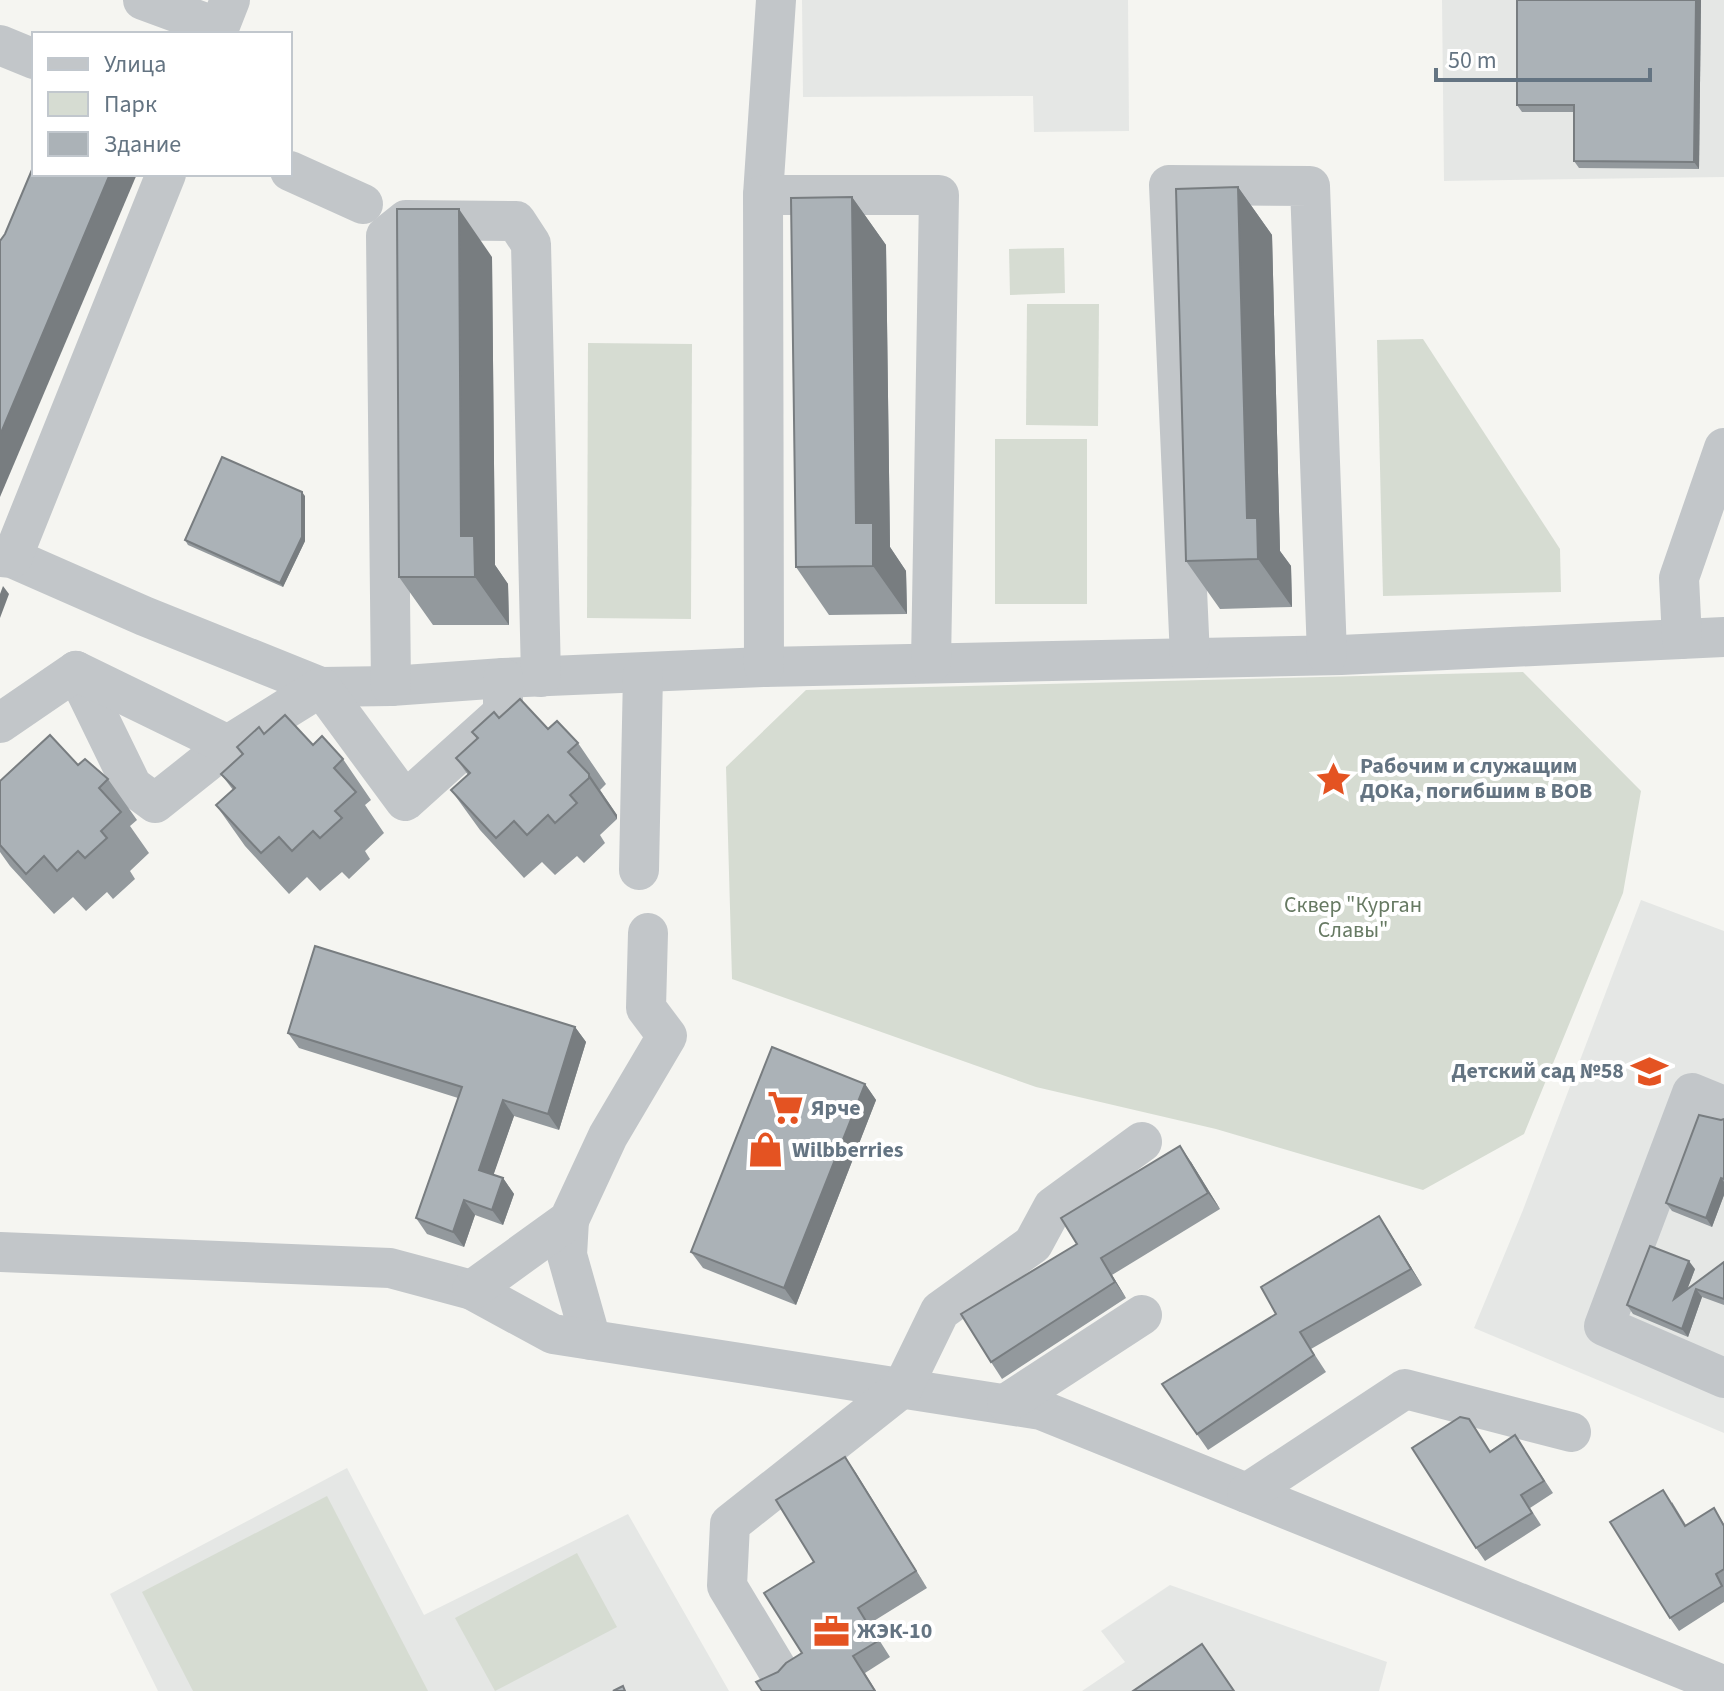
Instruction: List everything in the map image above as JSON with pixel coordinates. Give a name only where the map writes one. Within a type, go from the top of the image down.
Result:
[{"type":"street","points":[[143,0],[219,28],[230,0]]},
{"type":"street","points":[[764,667],[763,195],[776,0]]},
{"type":"street","points":[[0,45],[32,58]]},
{"type":"street","points":[[292,172],[363,204]]},
{"type":"street","points":[[165,176],[6,558],[321,687],[764,667],[1327,655],[1724,637]]},
{"type":"street","points":[[1190,657],[1169,185],[1310,186],[1327,655]]},
{"type":"street","points":[[763,195],[939,195],[931,663]]},
{"type":"street","points":[[321,687],[405,801],[503,713],[522,677],[531,244],[516,221],[406,220],[386,236],[391,686]]},
{"type":"street","points":[[1682,639],[1679,578],[1724,448]]},
{"type":"street","points":[[76,671],[132,786],[155,803],[228,745],[321,687]]},
{"type":"street","points":[[76,671],[228,745]]},
{"type":"street","points":[[0,723],[76,671]]},
{"type":"street","points":[[639,870],[643,674]]},
{"type":"street","points":[[591,1340],[567,1255],[569,1220],[608,1136],[667,1036],[646,1008],[648,933]]},
{"type":"street","points":[[1724,1106],[1692,1093],[1604,1326],[1724,1378]]},
{"type":"street","points":[[777,1669],[727,1586],[730,1524],[903,1387],[940,1311],[1033,1244],[1053,1207],[1142,1142]]},
{"type":"street","points":[[472,1290],[569,1220]]},
{"type":"street","points":[[0,1252],[390,1268],[472,1290],[553,1334],[1041,1410],[1718,1685]]},
{"type":"street","points":[[1007,1403],[1142,1315]]},
{"type":"street","points":[[1247,1493],[1405,1389],[1571,1432]]},
{"type":"shaded area","points":[[802,0],[1128,0],[1129,131],[1034,132],[1033,96],[803,97]]},
{"type":"shaded area","points":[[1442,0],[1724,0],[1724,177],[1444,181]]},
{"type":"shaded area","name":"Детский сад №58","points":[[1641,900],[1724,931],[1724,1433],[1474,1328],[1523,1210]]},
{"type":"shaded area","points":[[347,1468],[424,1615],[628,1514],[729,1691],[158,1691],[110,1594]]},
{"type":"shaded area","points":[[1170,1585],[1387,1662],[1379,1691],[1082,1691],[1125,1662],[1101,1631]]},
{"type":"green space","points":[[1064,248],[1065,293],[1010,295],[1009,249]]},
{"type":"green space","points":[[1027,304],[1099,304],[1098,426],[1026,425]]},
{"type":"green space","points":[[1423,339],[1560,549],[1561,592],[1383,596],[1377,340]]},
{"type":"green space","points":[[588,343],[692,344],[691,619],[587,618]]},
{"type":"green space","points":[[995,439],[1087,439],[1087,604],[995,604]]},
{"type":"green space","name":"Сквер \"Курган Славы\"","points":[[1523,672],[1641,791],[1623,893],[1524,1134],[1423,1190],[1216,1129],[1036,1087],[732,979],[726,767],[806,690]]},
{"type":"green space","points":[[327,1496],[428,1691],[193,1691],[142,1592]]},
{"type":"green space","points":[[577,1553],[617,1627],[495,1691],[455,1618]]},
{"type":"building","points":[[1517,0],[1696,0],[1694,162],[1574,161],[1574,105],[1517,105]]},
{"type":"building","points":[[32,170],[32,176],[109,176],[0,435],[0,241]]},
{"type":"building","points":[[1238,187],[1247,518],[1257,518],[1258,559],[1186,561],[1176,189]]},
{"type":"building","points":[[852,197],[856,523],[873,523],[873,566],[796,567],[791,198]]},
{"type":"building","points":[[397,209],[459,209],[461,536],[474,536],[475,577],[399,577]]},
{"type":"building","points":[[222,457],[302,492],[302,537],[280,583],[185,540]]},
{"type":"building","points":[[520,699],[548,729],[557,721],[578,743],[568,752],[589,774],[589,778],[570,795],[577,803],[555,823],[548,815],[527,835],[514,821],[496,838],[451,790],[470,773],[456,758],[478,738],[472,732],[494,712],[499,718]]},
{"type":"building","points":[[285,715],[313,745],[322,736],[343,759],[334,768],[356,792],[335,811],[342,818],[320,838],[313,831],[292,851],[279,837],[261,853],[216,805],[235,788],[221,774],[243,754],[237,747],[259,727],[264,734]]},
{"type":"building","points":[[50,735],[78,765],[85,759],[108,779],[99,788],[121,812],[101,831],[107,838],[85,858],[78,851],[57,871],[44,856],[26,874],[0,845],[0,781]]},
{"type":"building","points":[[315,946],[575,1027],[548,1114],[503,1100],[479,1170],[503,1178],[492,1210],[464,1200],[453,1232],[416,1218],[462,1087],[288,1033]]},
{"type":"building","points":[[772,1047],[865,1084],[784,1288],[691,1252]]},
{"type":"building","points":[[1699,1115],[1724,1119],[1724,1179],[1721,1178],[1706,1218],[1666,1203]]},
{"type":"building","points":[[1180,1146],[1208,1193],[1101,1258],[1115,1282],[991,1362],[961,1314],[1077,1244],[1061,1218]]},
{"type":"building","points":[[1379,1216],[1411,1269],[1300,1332],[1314,1355],[1197,1434],[1162,1384],[1276,1314],[1261,1287]]},
{"type":"building","points":[[1650,1246],[1689,1261],[1674,1299],[1724,1262],[1724,1299],[1696,1289],[1682,1329],[1627,1305]]},
{"type":"building","points":[[1460,1417],[1469,1419],[1490,1452],[1515,1435],[1544,1481],[1521,1495],[1532,1513],[1476,1548],[1412,1448]]},
{"type":"building","points":[[845,1457],[916,1571],[858,1608],[878,1641],[853,1656],[875,1691],[762,1691],[756,1682],[778,1672],[802,1653],[764,1593],[814,1562],[776,1500]]},
{"type":"building","points":[[1663,1490],[1685,1526],[1714,1508],[1724,1526],[1724,1569],[1716,1574],[1722,1586],[1670,1618],[1610,1522]]},
{"type":"building","points":[[1202,1644],[1234,1691],[1133,1691]]},
{"type":"place","name":"Рабочим и служащим ДОКа, погибшим в ВОВ","points":[[1334,779]]},
{"type":"place","name":"Детский сад №58","points":[[1650,1071]]},
{"type":"place","name":"Ярче","points":[[785,1108]]},
{"type":"place","name":"Wilbberries","points":[[766,1150]]},
{"type":"place","name":"ЖЭК-10","points":[[831,1631]]}]
